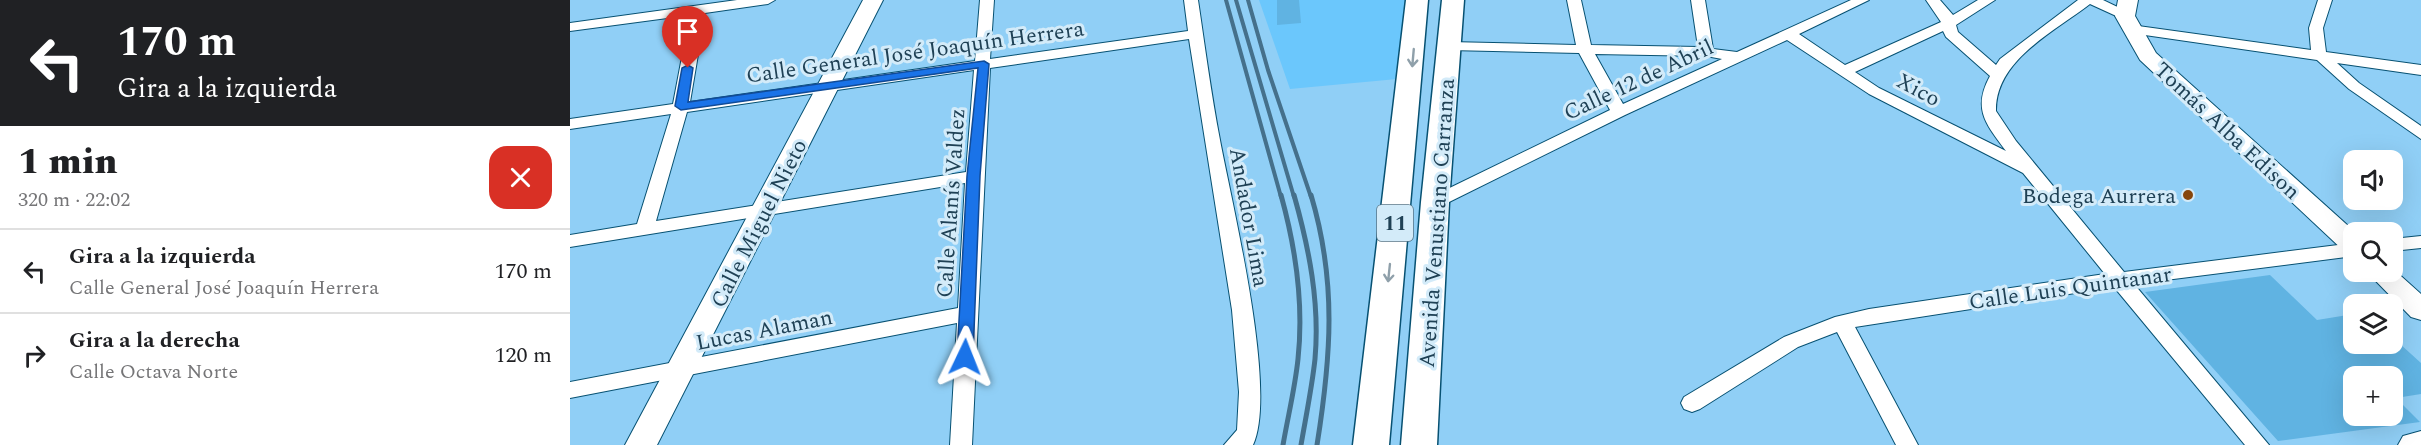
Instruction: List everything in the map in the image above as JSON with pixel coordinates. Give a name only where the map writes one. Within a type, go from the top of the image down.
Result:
[{"type":"main road","name":"Avenida Venustiano Carranza","points":[[1371,445],[1417,0]]},
{"type":"main road","name":"Avenida Venustiano Carranza","points":[[1419,445],[1434,202],[1453,0]]},
{"type":"street","points":[[570,27],[768,0]]},
{"type":"street","name":"Calle Miguel Nieto","points":[[641,445],[873,0]]},
{"type":"street","name":"Calle Alanís Valdez","points":[[961,445],[974,176],[987,0]]},
{"type":"street","name":"Andador Lima","points":[[1191,0],[1242,310],[1250,392],[1248,430],[1239,443]]},
{"type":"street","points":[[1574,0],[1586,50],[1619,112]]},
{"type":"street","points":[[1698,0],[1706,52]]},
{"type":"street","name":"Calle 12 de Abril","points":[[1434,202],[1619,112],[1862,0]]},
{"type":"street","points":[[1933,0],[1946,15],[1951,34],[1997,74]]},
{"type":"street","points":[[1845,71],[1947,24],[1988,0]]},
{"type":"street","points":[[2087,0],[2019,49],[1997,74],[1988,98],[1988,111],[1997,127],[2119,279],[2258,445]]},
{"type":"street","points":[[2092,0],[2128,15],[2319,54],[2421,70]]},
{"type":"street","points":[[2325,0],[2316,28],[2319,54],[2354,86],[2421,134]]},
{"type":"street","points":[[645,230],[681,106],[698,11]]},
{"type":"street","name":"Tomás Alba Edison","points":[[2128,15],[2147,56],[2343,238]]},
{"type":"street","name":"Calle General José Joaquín Herrera","points":[[570,124],[681,106],[1195,34]]},
{"type":"street","name":"Xico","points":[[1790,34],[1845,71],[1928,121],[2033,171]]},
{"type":"street","points":[[1449,46],[1706,52],[1739,57]]},
{"type":"street","points":[[570,241],[974,176]]},
{"type":"street","points":[[2403,244],[2421,242]]},
{"type":"street","name":"Calle Luis Quintanar","points":[[1692,403],[1791,342],[1842,322],[2119,279],[2343,249]]},
{"type":"street","points":[[2391,282],[2421,310]]},
{"type":"street","name":"Lucas Alaman","points":[[570,390],[967,314]]},
{"type":"street","points":[[1842,322],[1907,445]]},
{"type":"street","points":[[2414,445],[2421,444]]},
{"type":"shaded area","points":[[1259,0],[1405,0],[1397,79],[1290,89]]},
{"type":"building","points":[[1277,0],[1299,0],[1301,23],[1277,25]]},
{"type":"building","points":[[2270,275],[2317,320],[2343,316],[2343,354],[2403,354],[2403,347],[2421,363],[2421,394],[2403,397],[2403,366],[2343,366],[2343,426],[2390,426],[2278,441],[2145,292]]},
{"type":"building","points":[[2403,405],[2420,422],[2403,424]]},
{"type":"railway","points":[[1226,0],[1281,197]]},
{"type":"railway","points":[[1236,0],[1294,197]]},
{"type":"railway","points":[[1248,0],[1268,70],[1311,197]]},
{"type":"railway","points":[[1281,195],[1295,256],[1300,317],[1297,370],[1283,445]]},
{"type":"railway","points":[[1294,195],[1309,255],[1316,317],[1315,359],[1301,445]]},
{"type":"railway","points":[[1311,195],[1325,258],[1329,320],[1326,381],[1317,445]]},
{"type":"place","name":"Bodega Aurrera","points":[[2188,195]]},
{"type":"route","points":[[688,68],[681,106],[984,64],[974,176],[965,357]]}]
